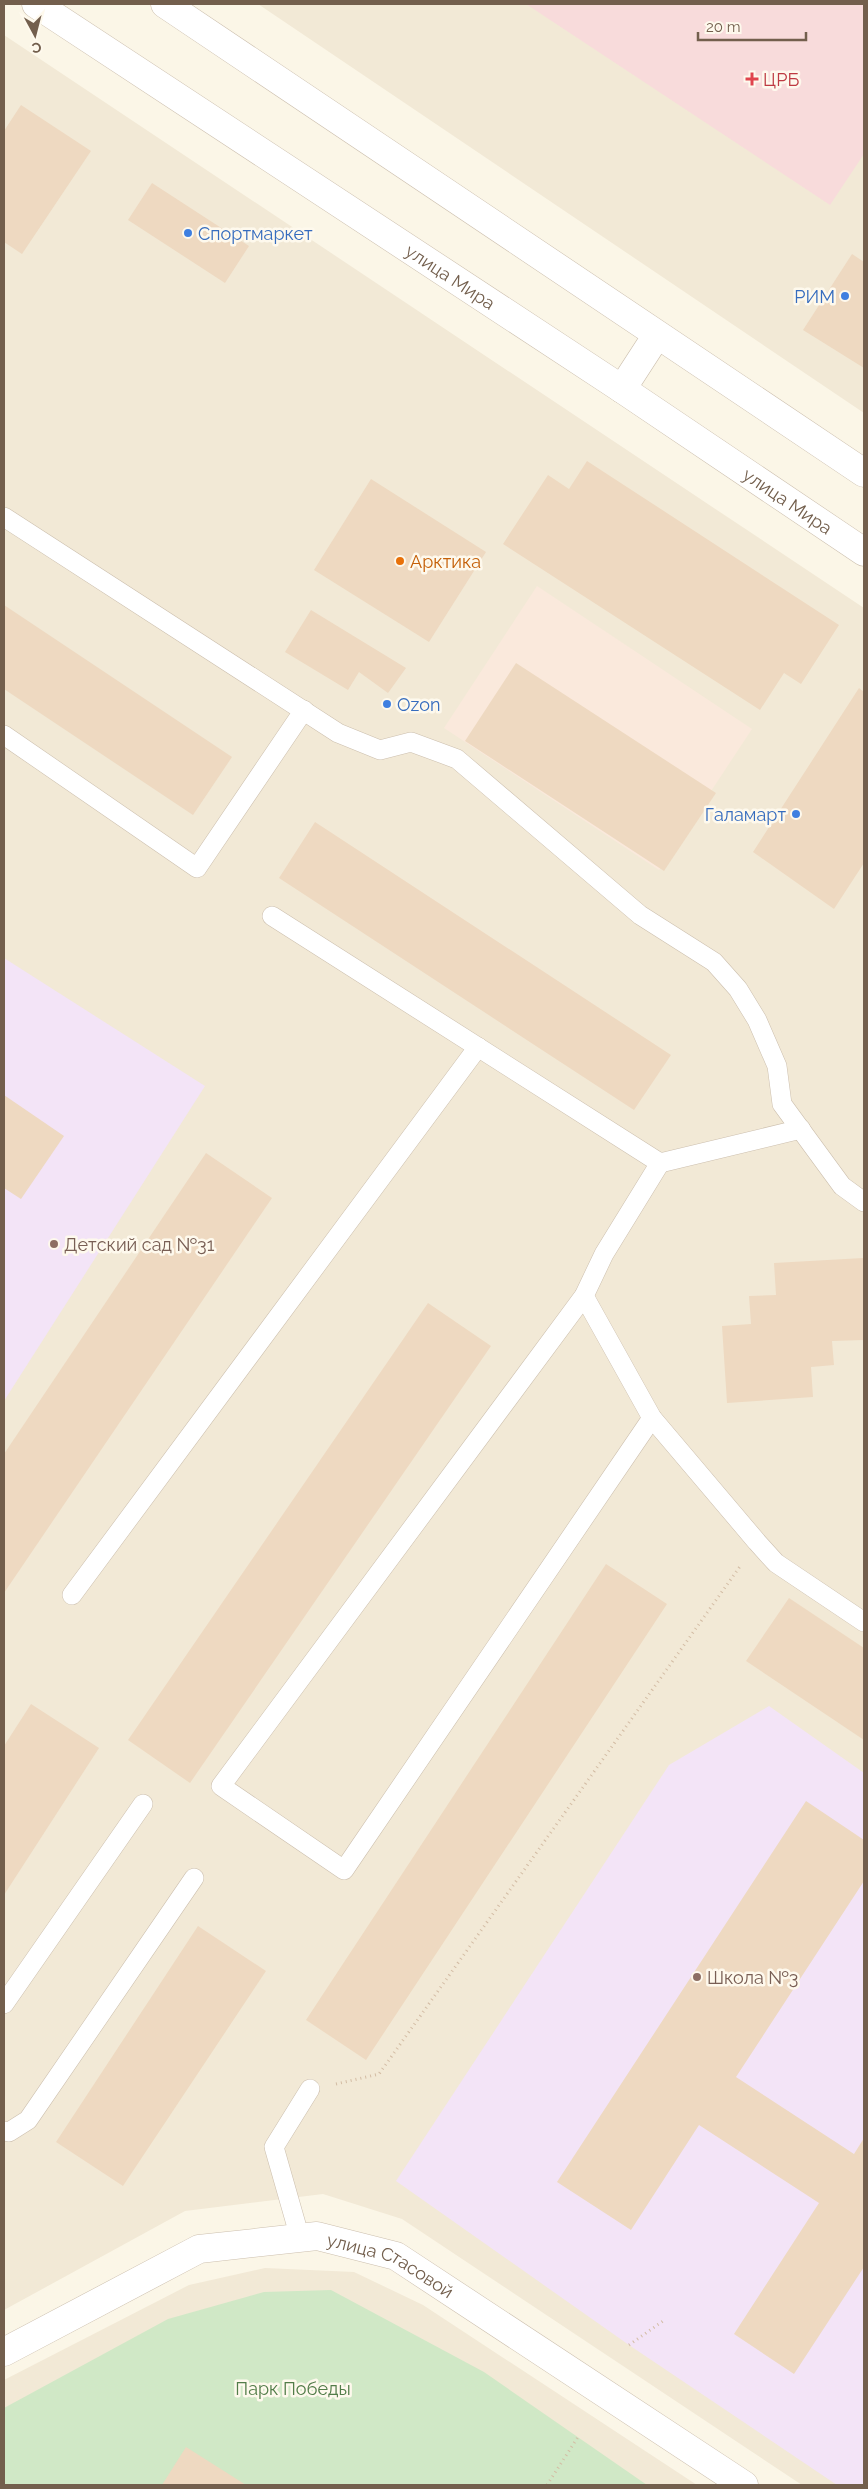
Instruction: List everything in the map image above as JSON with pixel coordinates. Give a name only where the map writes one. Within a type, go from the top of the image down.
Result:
[{"type":"street","name":"улица Мира","points":[[36,4],[622,390],[864,552]]},
{"type":"street","points":[[165,4],[864,473]]},
{"type":"street","points":[[622,390],[657,335]]},
{"type":"street","name":"улица Стасовой","points":[[4,2352],[199,2249],[317,2236],[396,2256],[744,2485]]},
{"type":"lane","points":[[4,517],[338,733],[380,750],[411,742],[457,759],[640,915],[714,962],[738,989],[757,1020],[777,1066],[782,1104],[842,1186],[864,1202]]},
{"type":"lane","points":[[4,735],[197,868],[304,710]]},
{"type":"lane","points":[[272,916],[660,1163]]},
{"type":"lane","points":[[72,1595],[478,1047]]},
{"type":"lane","points":[[652,1418],[344,1870],[221,1786],[584,1296],[604,1254],[660,1163],[801,1129]]},
{"type":"lane","points":[[584,1296],[652,1418],[757,1542],[776,1563],[864,1622]]},
{"type":"lane","points":[[4,2004],[143,1804]]},
{"type":"lane","points":[[4,2132],[9,2132],[28,2120],[194,1878]]},
{"type":"lane","points":[[300,2238],[274,2147],[310,2089]]},
{"type":"path","points":[[310,2089],[379,2074],[757,1542]]},
{"type":"path","points":[[629,2344],[663,2321]]},
{"type":"path","points":[[547,2485],[578,2436]]},
{"type":"shaded area","points":[[258,4],[864,4],[864,413]]},
{"type":"shaded area","name":"ЦРБ","points":[[526,4],[864,4],[864,154],[830,205]]},
{"type":"shaded area","points":[[4,35],[864,608],[864,2485],[802,2485],[402,2219],[323,2194],[185,2211],[4,2310]]},
{"type":"shaded area","points":[[537,586],[752,729],[659,870],[444,728]]},
{"type":"shaded area","name":"Детский сад №31","points":[[4,958],[205,1086],[4,1401]]},
{"type":"shaded area","name":"Школа №3","points":[[769,1706],[864,1773],[864,2485],[837,2485],[629,2345],[396,2181],[669,1765]]},
{"type":"shaded area","name":"Парк Победы","points":[[265,2268],[354,2272],[423,2305],[697,2485],[4,2485],[4,2380],[189,2285]]},
{"type":"green space","name":"Парк Победы","points":[[331,2290],[484,2372],[647,2485],[4,2485],[4,2408],[168,2319],[264,2292]]},
{"type":"building","points":[[21,105],[91,151],[22,254],[4,242],[4,131]]},
{"type":"building","name":"Спортмаркет","points":[[152,183],[249,246],[225,283],[128,220]]},
{"type":"building","name":"РИМ","points":[[852,254],[864,262],[864,368],[803,330]]},
{"type":"building","points":[[587,461],[839,625],[801,684],[784,673],[760,710],[503,544],[548,475],[569,489]]},
{"type":"building","name":"Арктика","points":[[371,479],[486,552],[429,642],[314,570]]},
{"type":"building","points":[[4,605],[232,757],[193,815],[4,689]]},
{"type":"building","points":[[311,610],[406,668],[388,693],[359,672],[348,690],[285,652]]},
{"type":"building","points":[[516,663],[716,793],[664,871],[465,741]]},
{"type":"building","points":[[859,688],[864,692],[864,863],[834,909],[753,852]]},
{"type":"building","points":[[315,822],[671,1055],[634,1110],[279,878]]},
{"type":"building","points":[[4,1095],[64,1136],[21,1199],[4,1188]]},
{"type":"building","points":[[206,1153],[272,1198],[4,1593],[4,1454]]},
{"type":"building","points":[[863,1258],[864,1340],[832,1341],[834,1365],[811,1367],[813,1397],[727,1403],[722,1326],[751,1324],[749,1296],[776,1295],[774,1263]]},
{"type":"building","points":[[428,1303],[491,1346],[190,1783],[128,1740]]},
{"type":"building","points":[[606,1564],[667,1604],[366,2060],[306,2020]]},
{"type":"building","points":[[789,1598],[864,1648],[864,1740],[746,1661]]},
{"type":"building","points":[[31,1704],[99,1748],[4,1895],[4,1746]]},
{"type":"building","points":[[806,1801],[864,1840],[864,1881],[736,2077],[854,2154],[864,2138],[864,2267],[794,2374],[734,2334],[819,2203],[699,2125],[631,2230],[557,2182]]},
{"type":"building","points":[[198,1926],[266,1971],[123,2186],[56,2142]]},
{"type":"building","points":[[186,2447],[246,2485],[162,2485]]},
{"type":"place","name":"ЦРБ","points":[[752,79]]},
{"type":"place","name":"Спортмаркет","points":[[188,233]]},
{"type":"place","name":"РИМ","points":[[845,296]]},
{"type":"place","name":"Арктика","points":[[400,561]]},
{"type":"place","name":"Ozon","points":[[387,704]]},
{"type":"place","name":"Галамарт","points":[[796,814]]},
{"type":"place","name":"Детский сад №31","points":[[54,1244]]},
{"type":"place","name":"Школа №3","points":[[697,1977]]}]
